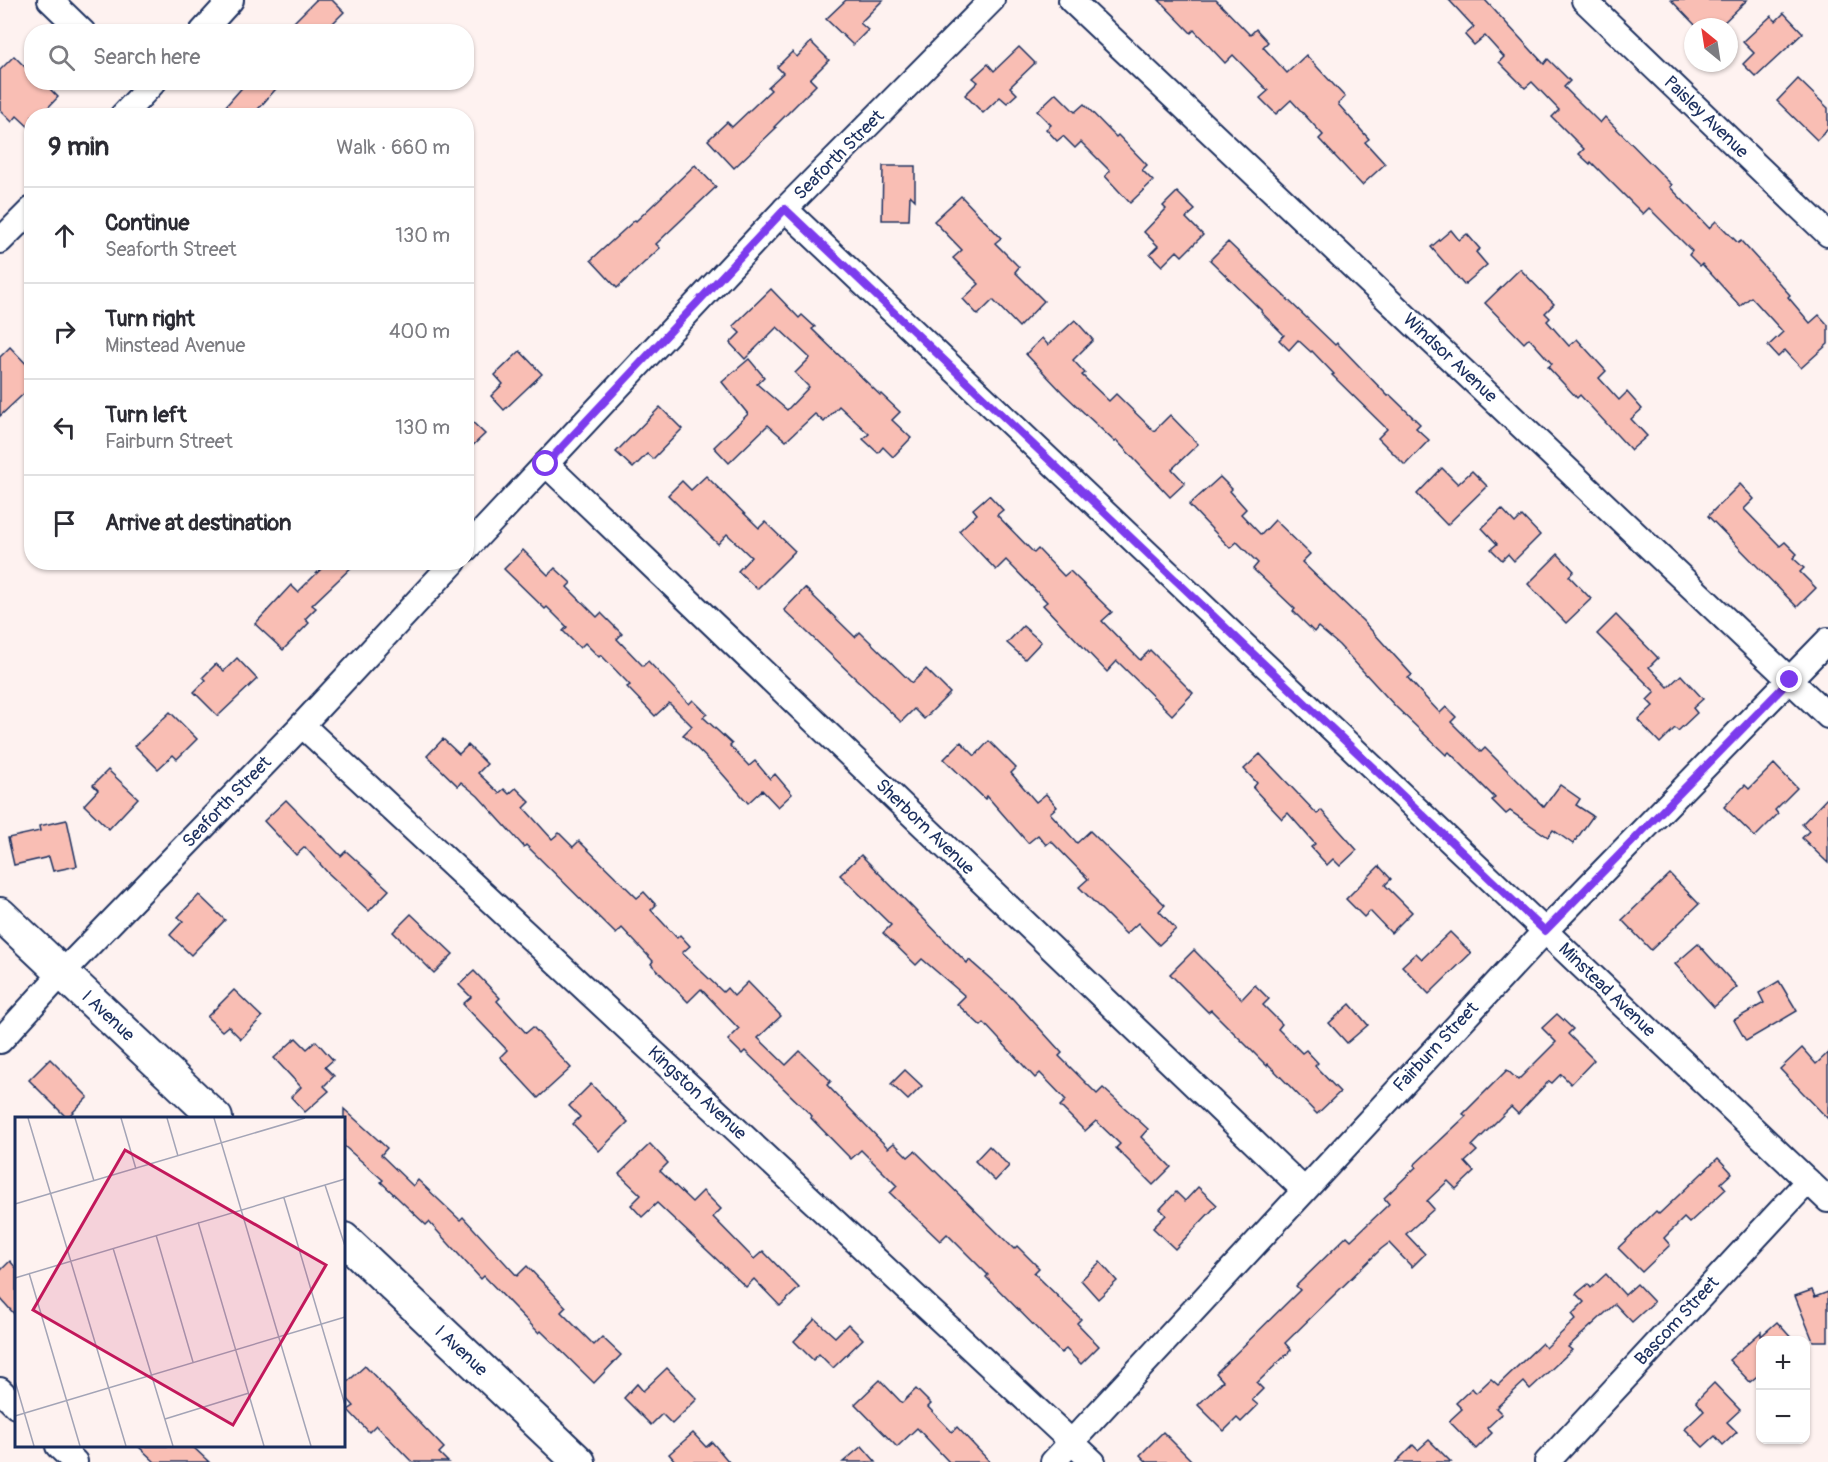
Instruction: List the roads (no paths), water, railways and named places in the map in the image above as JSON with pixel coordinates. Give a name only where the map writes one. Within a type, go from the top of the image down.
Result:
[{"type":"main road","name":"I Avenue","points":[[0,914],[214,1117]]},
{"type":"main road","name":"I Avenue","points":[[345,1240],[579,1462]]},
{"type":"street","points":[[50,0],[74,24]]},
{"type":"street","points":[[209,24],[231,0]]},
{"type":"street","name":"Seaforth Street","points":[[474,540],[785,209],[992,0]]},
{"type":"street","name":"Windsor Avenue","points":[[1071,0],[1828,716]]},
{"type":"street","name":"Paisley Avenue","points":[[1584,0],[1828,234]]},
{"type":"street","points":[[128,108],[141,90]]},
{"type":"street","name":"Minstead Avenue","points":[[785,209],[1828,1200]]},
{"type":"street","points":[[0,241],[24,217]]},
{"type":"street","name":"Sherborn Avenue","points":[[546,464],[1304,1190]]},
{"type":"street","name":"Seaforth Street","points":[[0,1041],[62,972],[302,725],[447,570]]},
{"type":"street","name":"Fairburn Street","points":[[1053,1462],[1545,931],[1828,640]]},
{"type":"street","name":"Kingston Avenue","points":[[302,725],[1093,1462]]},
{"type":"street","name":"Bascom Street","points":[[1547,1462],[1808,1180]]},
{"type":"street","points":[[0,1390],[15,1405]]},
{"type":"street","points":[[59,1447],[75,1462]]}]
